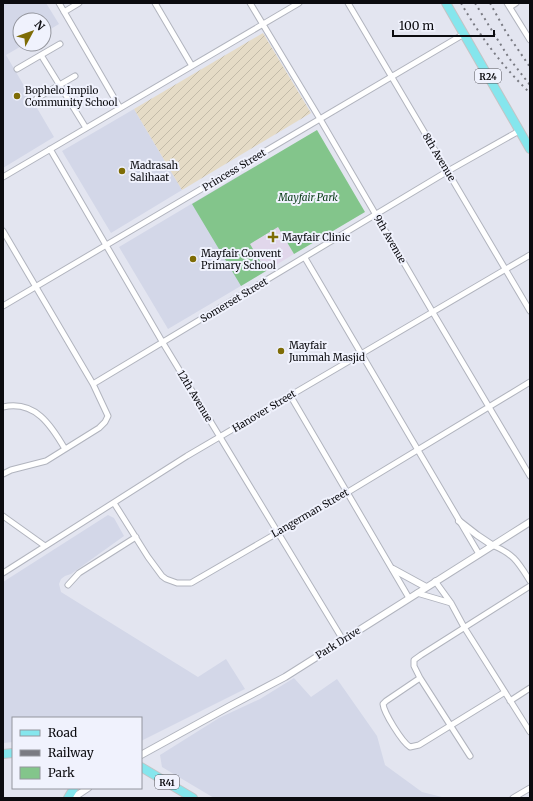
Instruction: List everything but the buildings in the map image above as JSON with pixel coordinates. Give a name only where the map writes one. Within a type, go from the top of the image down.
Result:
[{"type":"main road","name":"R24","points":[[446,3],[530,148]]},
{"type":"main road","name":"R41","points":[[142,768],[193,798]]},
{"type":"main road","points":[[68,798],[73,789]]},
{"type":"street","points":[[59,3],[120,108]]},
{"type":"street","points":[[64,12],[79,3]]},
{"type":"street","points":[[155,3],[192,66]]},
{"type":"street","name":"9th Avenue","points":[[250,3],[530,476]]},
{"type":"street","points":[[3,177],[299,3]]},
{"type":"street","name":"8th Avenue","points":[[348,3],[530,311]]},
{"type":"street","points":[[516,3],[508,5],[530,40]]},
{"type":"street","name":"Princess Street","points":[[3,306],[392,78],[464,34]]},
{"type":"street","points":[[17,69],[60,44]]},
{"type":"street","points":[[41,55],[86,128]]},
{"type":"street","points":[[38,98],[75,76]]},
{"type":"street","name":"Somerset Street","points":[[93,384],[448,171],[519,131]]},
{"type":"street","name":"12th Avenue","points":[[50,150],[163,343],[343,640]]},
{"type":"street","points":[[3,231],[93,384],[108,416],[99,428],[46,461],[11,470],[3,474]]},
{"type":"street","name":"Hanover Street","points":[[3,574],[156,475],[530,255]]},
{"type":"street","points":[[305,258],[479,554]]},
{"type":"street","name":"Langerman Street","points":[[114,503],[148,557],[162,576],[171,581],[185,584],[191,583],[348,492],[530,382]]},
{"type":"street","points":[[290,396],[348,492],[409,598]]},
{"type":"street","points":[[3,407],[15,405],[21,406],[41,416],[50,425],[65,449]]},
{"type":"street","points":[[3,516],[45,546]]},
{"type":"street","points":[[459,520],[477,535],[512,556],[530,581]]},
{"type":"street","name":"Park Drive","points":[[142,754],[273,683],[530,522]]},
{"type":"street","points":[[68,585],[79,574],[136,537]]},
{"type":"street","points":[[392,569],[426,587]]},
{"type":"street","points":[[436,581],[530,732]]},
{"type":"street","points":[[470,756],[420,678],[414,663],[416,658],[530,586]]},
{"type":"street","points":[[418,593],[451,603]]},
{"type":"street","points":[[420,678],[383,704],[384,709],[393,724],[406,744],[410,747],[419,745],[505,692]]},
{"type":"street","points":[[510,701],[530,688]]},
{"type":"street","points":[[513,798],[530,788]]},
{"type":"street","points":[[73,798],[86,789]]},
{"type":"shaded area","name":"Bophelo Impilo Community School","points":[[3,3],[46,3],[52,12],[12,12],[12,52],[6,55],[54,137],[3,168]]},
{"type":"shaded area","name":"Bophelo Impilo Community School","points":[[52,13],[59,24],[52,28]]},
{"type":"shaded area","points":[[263,33],[311,113],[182,190],[134,109]]},
{"type":"shaded area","name":"Madrasah Salihaat","points":[[134,109],[182,190],[111,233],[62,151]]},
{"type":"shaded area","name":"Mayfair Convent Primary School","points":[[245,172],[278,227],[250,244],[266,271],[168,329],[119,247]]},
{"type":"shaded area","points":[[278,227],[294,254],[266,271],[250,244]]},
{"type":"shaded area","points":[[108,515],[114,518],[124,536],[71,574],[61,579],[59,584],[61,592],[198,677],[226,659],[245,689],[142,740],[142,717],[12,717],[12,742],[3,743],[3,582]]},
{"type":"shaded area","points":[[294,678],[311,697],[337,679],[377,736],[385,765],[422,792],[444,798],[214,798],[162,767],[160,755],[219,718],[260,699]]},
{"type":"green space","name":"Mayfair Park","points":[[317,130],[365,212],[294,254],[278,227],[250,244],[266,271],[241,286],[192,204]]},
{"type":"railway","points":[[461,3],[492,50],[530,93]]},
{"type":"railway","points":[[475,3],[509,58],[530,85]]},
{"type":"railway","points":[[490,3],[506,32],[530,67]]},
{"type":"place","name":"Bophelo Impilo Community School","points":[[17,96]]},
{"type":"place","name":"Madrasah Salihaat","points":[[122,171]]},
{"type":"place","name":"Mayfair Clinic","points":[[273,237]]},
{"type":"place","name":"Mayfair Convent Primary School","points":[[193,259]]},
{"type":"place","name":"Mayfair Jummah Masjid","points":[[281,351]]}]
